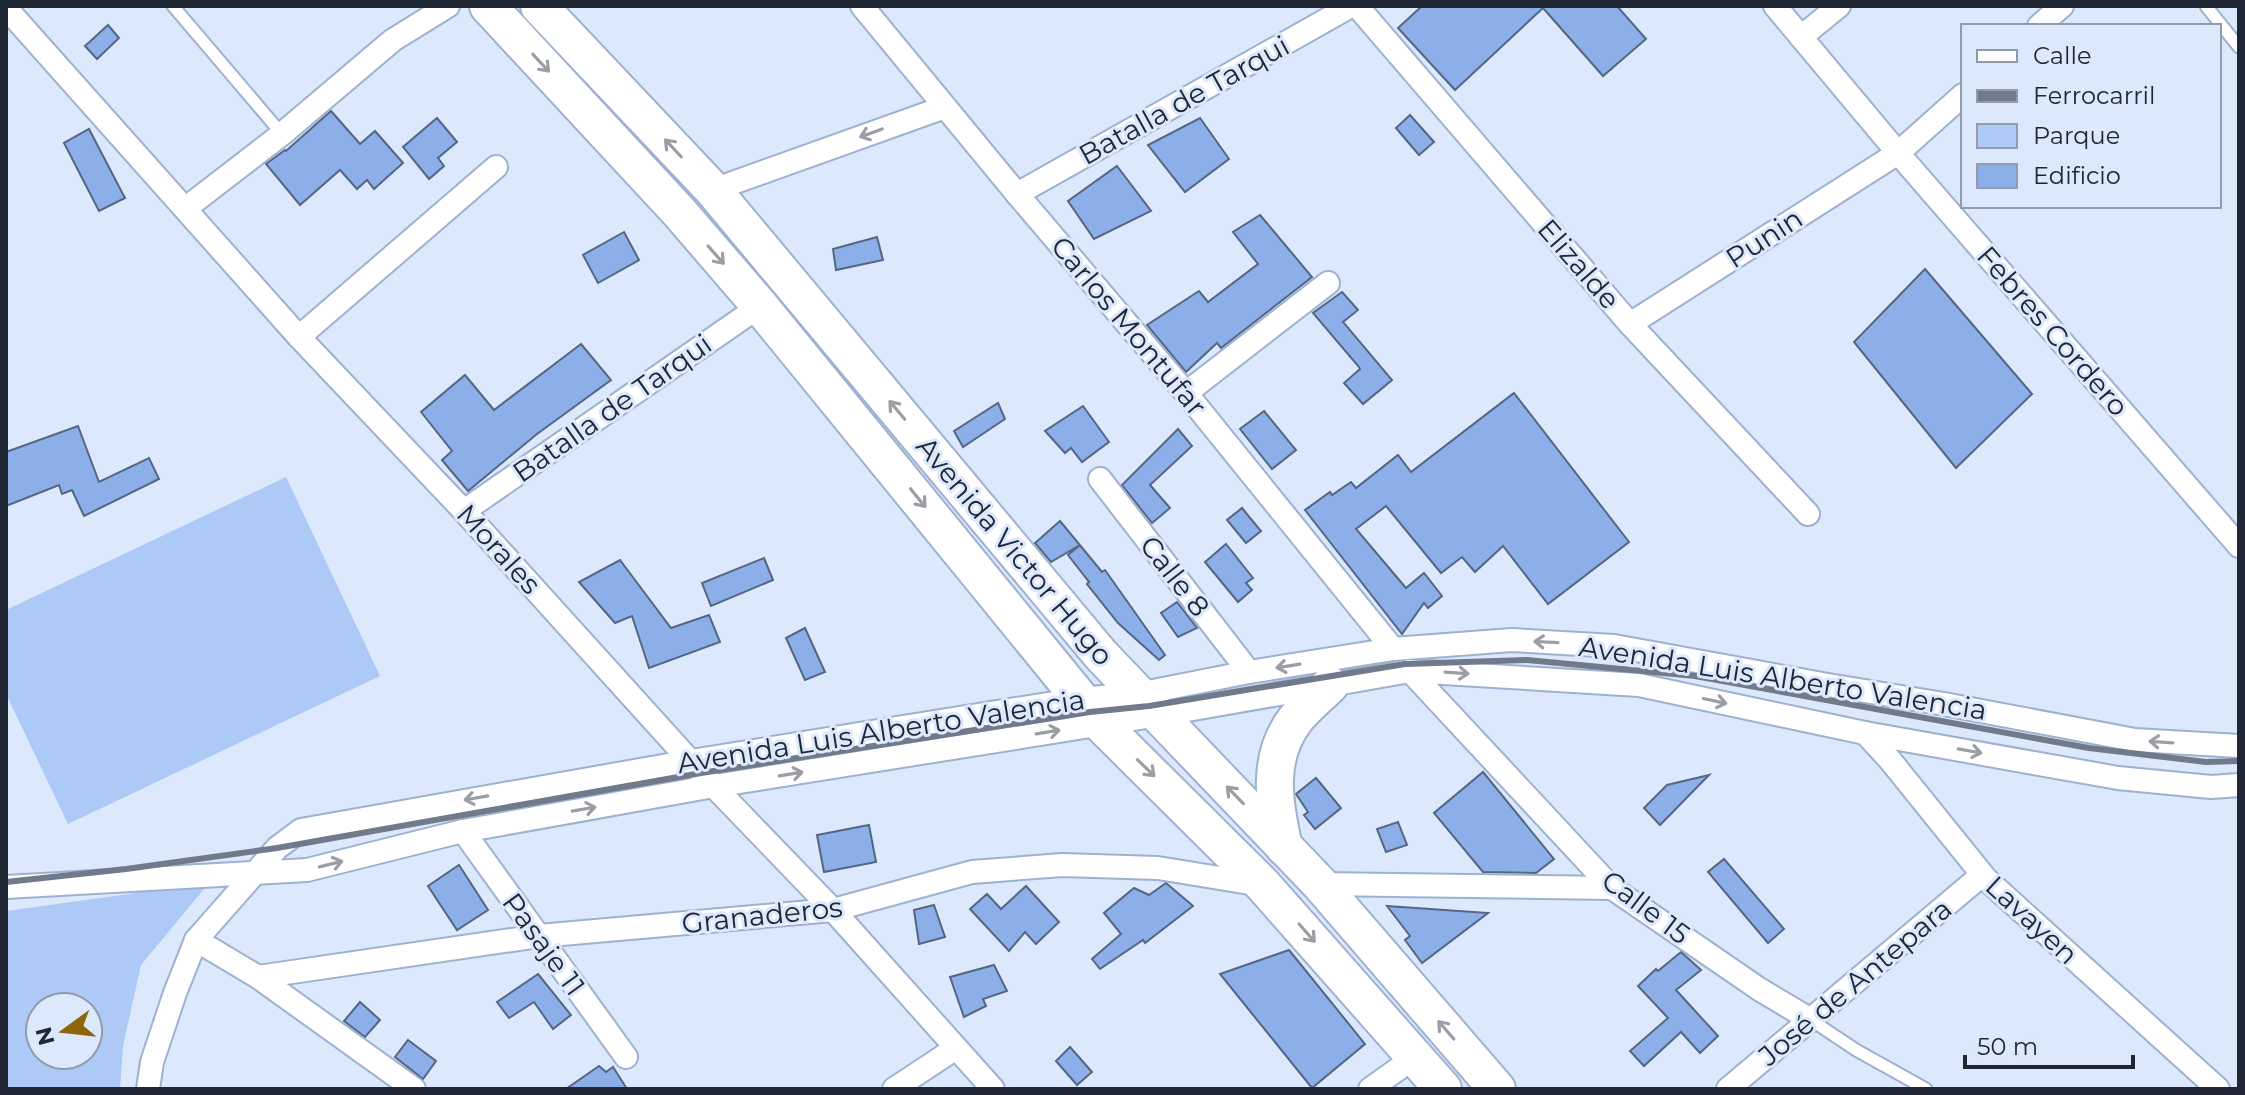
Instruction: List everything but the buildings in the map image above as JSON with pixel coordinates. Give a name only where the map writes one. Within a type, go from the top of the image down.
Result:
[{"type":"main road","name":"Avenida Victor Hugo","points":[[488,6],[680,213],[760,306],[1090,711],[1263,885],[1443,1089]]},
{"type":"main road","name":"Avenida Victor Hugo","points":[[539,6],[713,190],[1101,655],[1320,884],[1497,1089]]},
{"type":"main road","points":[[1284,847],[1275,808],[1274,783],[1280,745],[1295,720],[1330,685]]},
{"type":"street","points":[[186,208],[282,134],[393,40],[448,6]]},
{"type":"street","name":"Carlos Montufar","points":[[862,6],[1186,393],[1393,649]]},
{"type":"street","name":"Batalla de Tarqui","points":[[1017,194],[1351,6]]},
{"type":"street","name":"Elizalde","points":[[1357,6],[1630,324],[1808,514]]},
{"type":"street","name":"Febres Cordero","points":[[1775,6],[1898,153],[2234,530]]},
{"type":"street","points":[[1801,37],[1839,6]]},
{"type":"street","points":[[2041,24],[2062,6]]},
{"type":"street","name":"Morales","points":[[6,8],[299,337],[464,511],[714,786],[833,910],[993,1089]]},
{"type":"street","name":"Punin","points":[[1630,324],[1898,153],[1961,97]]},
{"type":"street","points":[[713,190],[945,107]]},
{"type":"street","points":[[299,337],[496,167]]},
{"type":"street","points":[[1186,393],[1328,283]]},
{"type":"street","name":"Batalla de Tarqui","points":[[464,511],[760,306]]},
{"type":"street","name":"Calle 8","points":[[1100,479],[1249,672]]},
{"type":"street","name":"Avenida Luis Alberto Valencia","points":[[6,887],[307,870],[463,831],[714,786],[1090,711],[1149,705],[1249,672],[1393,649],[1512,640],[1614,646],[2135,740],[2239,746]]},
{"type":"street","name":"Avenida Luis Alberto Valencia","points":[[253,873],[277,848],[301,830],[691,761],[1090,711],[1330,685],[1410,671],[1639,685],[1865,733],[2118,778],[2211,787],[2239,785]]},
{"type":"street","name":"Calle 15","points":[[1410,671],[1612,888],[1759,989],[1811,1020]]},
{"type":"street","name":"Lavayen","points":[[1865,733],[1982,875],[2218,1089]]},
{"type":"street","name":"Pasaje 11","points":[[463,831],[626,1057]]},
{"type":"street","name":"Granaderos","points":[[258,977],[539,936],[833,910],[972,872],[1062,865],[1158,868],[1263,885]]},
{"type":"street","points":[[148,1089],[152,1062],[196,940],[253,873]]},
{"type":"street","name":"José de Antepara","points":[[1728,1089],[1982,875]]},
{"type":"street","points":[[1320,884],[1612,888]]},
{"type":"street","points":[[196,940],[258,977],[414,1089]]},
{"type":"street","points":[[894,1089],[956,1048]]},
{"type":"street","points":[[1370,1089],[1415,1057]]},
{"type":"lane","points":[[173,6],[282,134]]},
{"type":"lane","points":[[2206,6],[2220,24]]},
{"type":"lane","points":[[2221,25],[2239,47]]},
{"type":"lane","name":"Calle 15","points":[[1811,1020],[1856,1050],[1926,1089]]},
{"type":"green space","points":[[286,477],[380,676],[68,824],[6,694],[6,610]]},
{"type":"green space","points":[[209,883],[141,965],[123,1046],[120,1089],[6,1089],[6,911]]},
{"type":"railway","points":[[6,882],[277,848],[701,773],[1405,664],[1527,660],[1695,676],[2089,748],[2206,762],[2239,761]]}]
